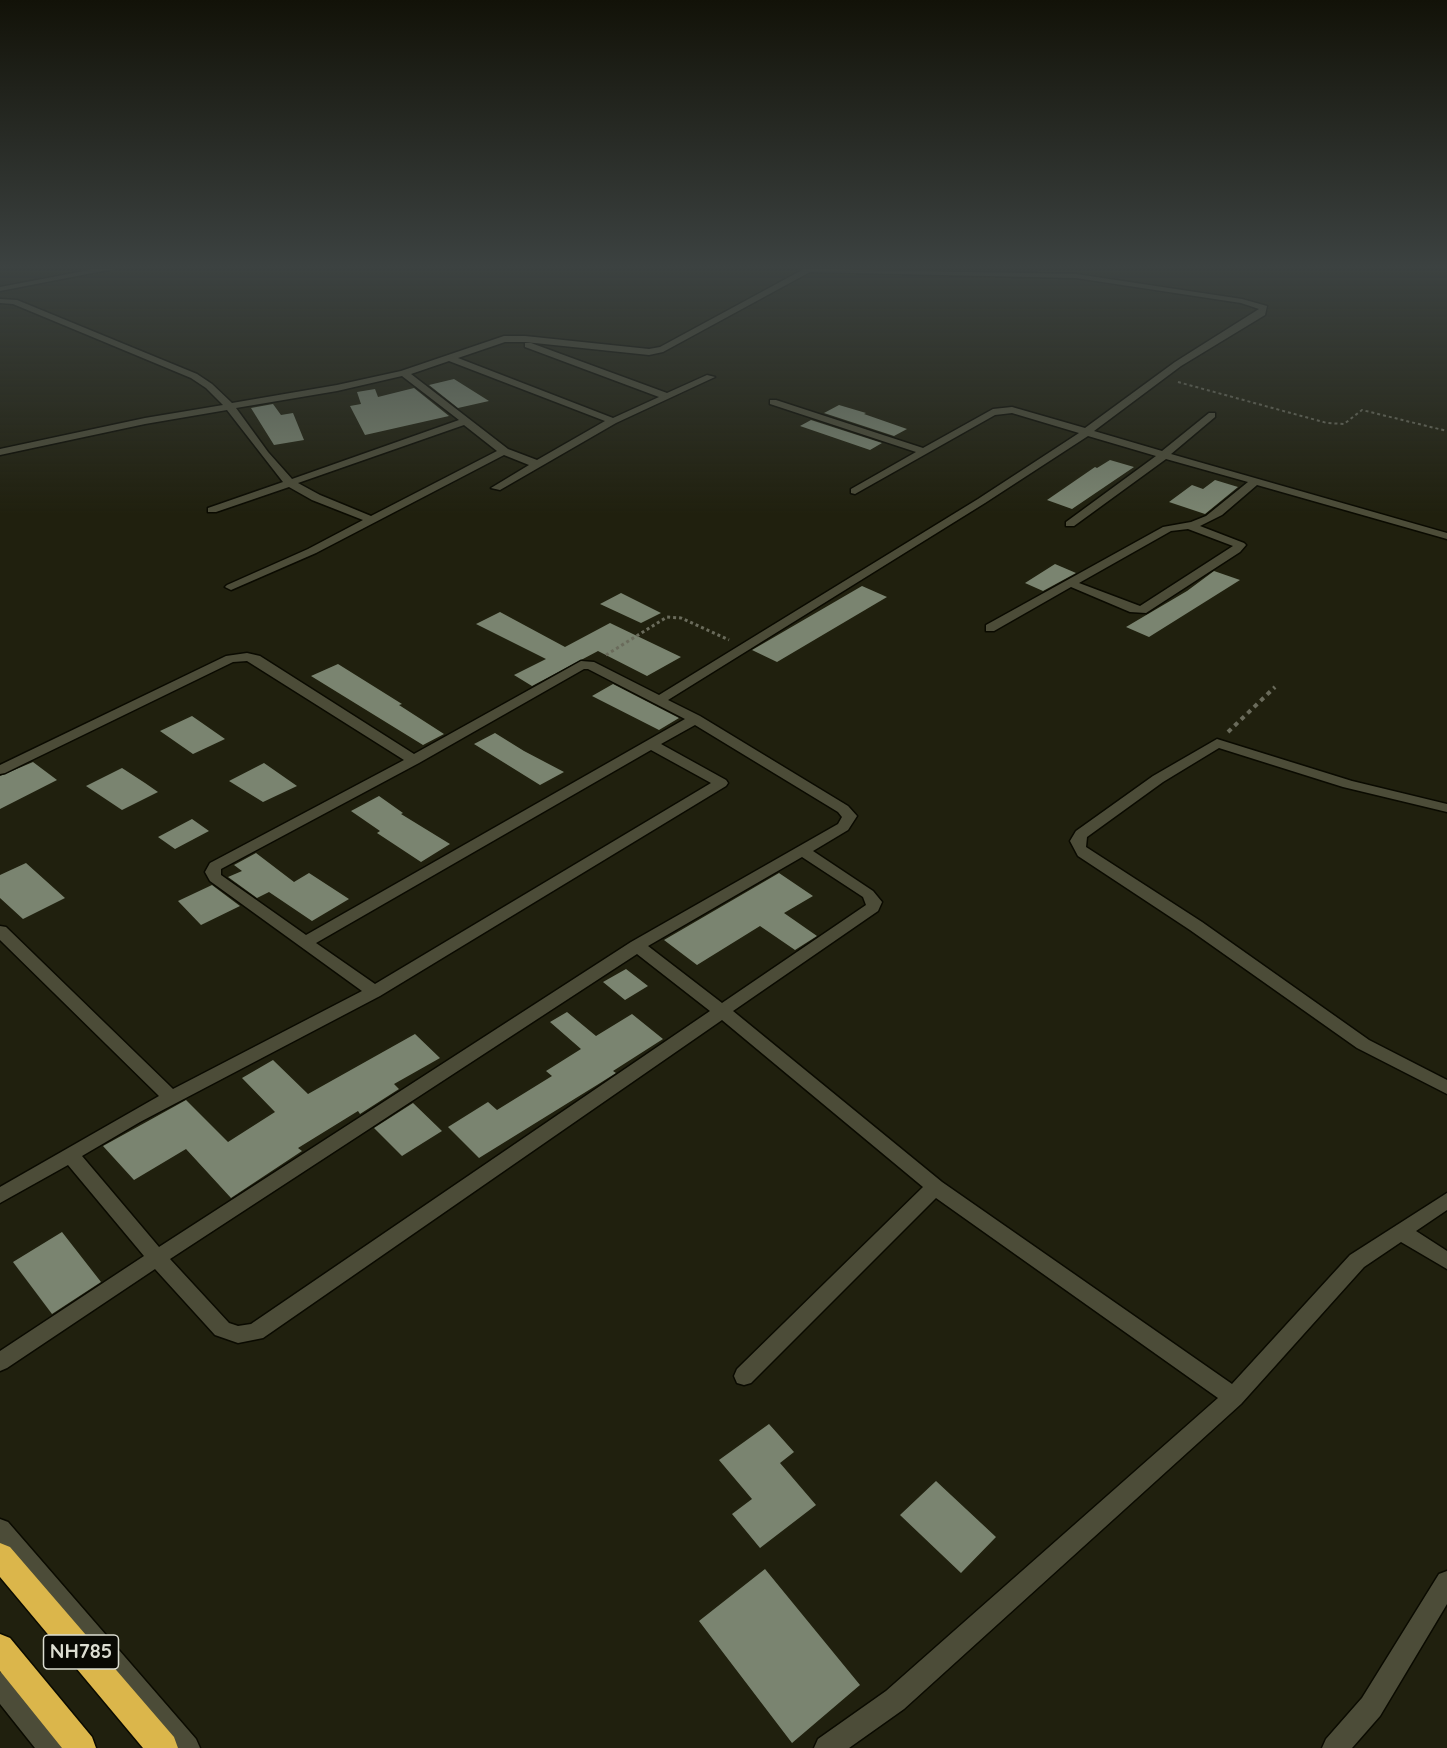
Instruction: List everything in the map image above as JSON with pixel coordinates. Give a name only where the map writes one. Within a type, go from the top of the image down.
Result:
[{"type":"highway","name":"NH785","points":[[0,1556],[163,1748]]},
{"type":"highway","name":"NH785","points":[[0,1648],[81,1748]]},
{"type":"street","points":[[132,351],[210,385],[231,406],[269,459],[290,482],[327,502],[371,520]]},
{"type":"street","points":[[0,452],[122,425],[404,373],[470,351]]},
{"type":"street","points":[[544,351],[668,398]]},
{"type":"street","points":[[635,351],[656,351]]},
{"type":"street","points":[[660,700],[742,646],[1009,486],[1087,432],[1178,364],[1200,351]]},
{"type":"street","points":[[451,358],[613,421]]},
{"type":"street","points":[[404,373],[504,451],[537,464]]},
{"type":"street","points":[[496,488],[613,421],[710,377]]},
{"type":"street","points":[[773,402],[923,451]]},
{"type":"street","points":[[855,491],[923,451],[1002,409],[1022,412],[1254,482],[1447,536]]},
{"type":"street","points":[[1070,524],[1164,455],[1212,415]]},
{"type":"street","points":[[212,510],[466,421]]},
{"type":"street","points":[[231,587],[312,551],[504,451]]},
{"type":"street","points":[[990,628],[1167,529],[1206,520],[1254,482]]},
{"type":"street","points":[[1070,584],[1134,609],[1142,609],[1227,557],[1240,545],[1186,525]]},
{"type":"street","points":[[0,770],[230,659],[247,657],[256,659],[414,760]]},
{"type":"street","points":[[0,1362],[156,1257],[637,946],[843,827],[850,816],[843,809],[695,719],[590,665],[581,665],[414,760],[215,866],[212,872],[215,878],[374,992]]},
{"type":"street","points":[[306,942],[695,719]]},
{"type":"street","points":[[1447,807],[1339,782],[1217,743],[1158,779],[1081,834],[1077,841],[1077,847],[1083,853],[1196,926],[1363,1044],[1447,1088]]},
{"type":"street","points":[[0,1196],[171,1097],[374,992],[721,783],[651,744]]},
{"type":"street","points":[[70,1154],[156,1257],[222,1329],[231,1335],[241,1336],[256,1332],[873,907],[874,902],[868,894],[803,850]]},
{"type":"street","points":[[0,931],[171,1097]]},
{"type":"street","points":[[637,946],[753,1035],[935,1187],[1234,1397]]},
{"type":"street","points":[[744,1376],[935,1187]]},
{"type":"street","points":[[827,1748],[895,1700],[1234,1397],[1357,1261],[1447,1200]]},
{"type":"street","points":[[1401,1232],[1447,1261]]},
{"type":"street","points":[[0,1530],[188,1748]]},
{"type":"street","points":[[1335,1748],[1371,1707],[1447,1582]]},
{"type":"street","points":[[0,1684],[51,1748]]},
{"type":"path","points":[[1161,378],[1327,423],[1344,424],[1362,410],[1447,431]]},
{"type":"path","points":[[590,665],[667,617],[681,618],[742,646]]},
{"type":"path","points":[[1217,743],[1275,687]]},
{"type":"building","points":[[454,379],[489,401],[458,408],[429,385]]},
{"type":"building","points":[[414,388],[449,416],[365,435],[350,406],[361,404],[357,392],[375,389],[378,397]]},
{"type":"building","points":[[273,404],[281,415],[293,413],[304,440],[274,445],[251,408]]},
{"type":"building","points":[[839,405],[907,429],[894,436],[824,413]]},
{"type":"building","points":[[811,420],[882,443],[870,450],[800,426]]},
{"type":"building","points":[[1110,460],[1134,467],[1072,509],[1047,500],[1095,467]]},
{"type":"building","points":[[1215,480],[1238,487],[1205,514],[1169,502],[1192,485],[1203,489]]},
{"type":"building","points":[[1055,564],[1076,573],[1043,591],[1025,583]]},
{"type":"building","points":[[1214,571],[1240,580],[1149,637],[1126,627],[1187,591]]},
{"type":"building","points":[[862,586],[887,597],[777,662],[752,650]]},
{"type":"building","points":[[621,593],[661,613],[641,623],[600,604]]},
{"type":"building","points":[[500,612],[565,647],[610,623],[681,657],[647,676],[598,651],[532,686],[514,675],[546,659],[476,624]]},
{"type":"building","points":[[338,664],[402,704],[399,705],[444,734],[423,745],[311,676]]},
{"type":"building","points":[[613,684],[679,718],[659,730],[592,696]]},
{"type":"building","points":[[192,716],[225,739],[193,754],[160,731]]},
{"type":"building","points":[[495,733],[564,772],[540,785],[474,744]]},
{"type":"building","points":[[33,762],[57,780],[0,809],[0,776]]},
{"type":"building","points":[[264,763],[297,786],[263,802],[229,781]]},
{"type":"building","points":[[122,768],[158,792],[122,810],[86,786]]},
{"type":"building","points":[[379,796],[403,813],[401,814],[450,844],[421,862],[377,833],[380,831],[351,811]]},
{"type":"building","points":[[192,819],[209,831],[175,849],[158,837]]},
{"type":"building","points":[[256,853],[294,882],[309,873],[349,899],[312,921],[269,892],[257,898],[228,877],[242,871],[234,865]]},
{"type":"building","points":[[26,863],[65,898],[23,919],[0,898],[0,875]]},
{"type":"building","points":[[779,873],[813,896],[784,913],[817,936],[795,950],[760,926],[697,965],[664,940]]},
{"type":"building","points":[[212,885],[240,906],[201,925],[178,901]]},
{"type":"building","points":[[626,969],[648,986],[625,1000],[603,982]]},
{"type":"building","points":[[567,1012],[596,1036],[632,1014],[663,1039],[613,1071],[616,1073],[479,1158],[448,1127],[488,1102],[497,1110],[552,1076],[546,1071],[581,1049],[550,1022]]},
{"type":"building","points":[[415,1034],[440,1058],[394,1084],[399,1089],[360,1114],[358,1111],[298,1148],[302,1151],[231,1198],[186,1149],[134,1180],[103,1146],[186,1100],[228,1142],[275,1112],[242,1078],[273,1060],[308,1094]]},
{"type":"building","points":[[413,1103],[442,1131],[402,1156],[374,1128]]},
{"type":"building","points":[[62,1232],[101,1282],[52,1314],[13,1262]]},
{"type":"building","points":[[769,1424],[794,1452],[780,1463],[816,1505],[760,1548],[732,1514],[752,1499],[719,1460]]},
{"type":"building","points":[[936,1481],[996,1537],[961,1573],[900,1515]]},
{"type":"building","points":[[765,1569],[860,1685],[792,1743],[699,1621]]}]
